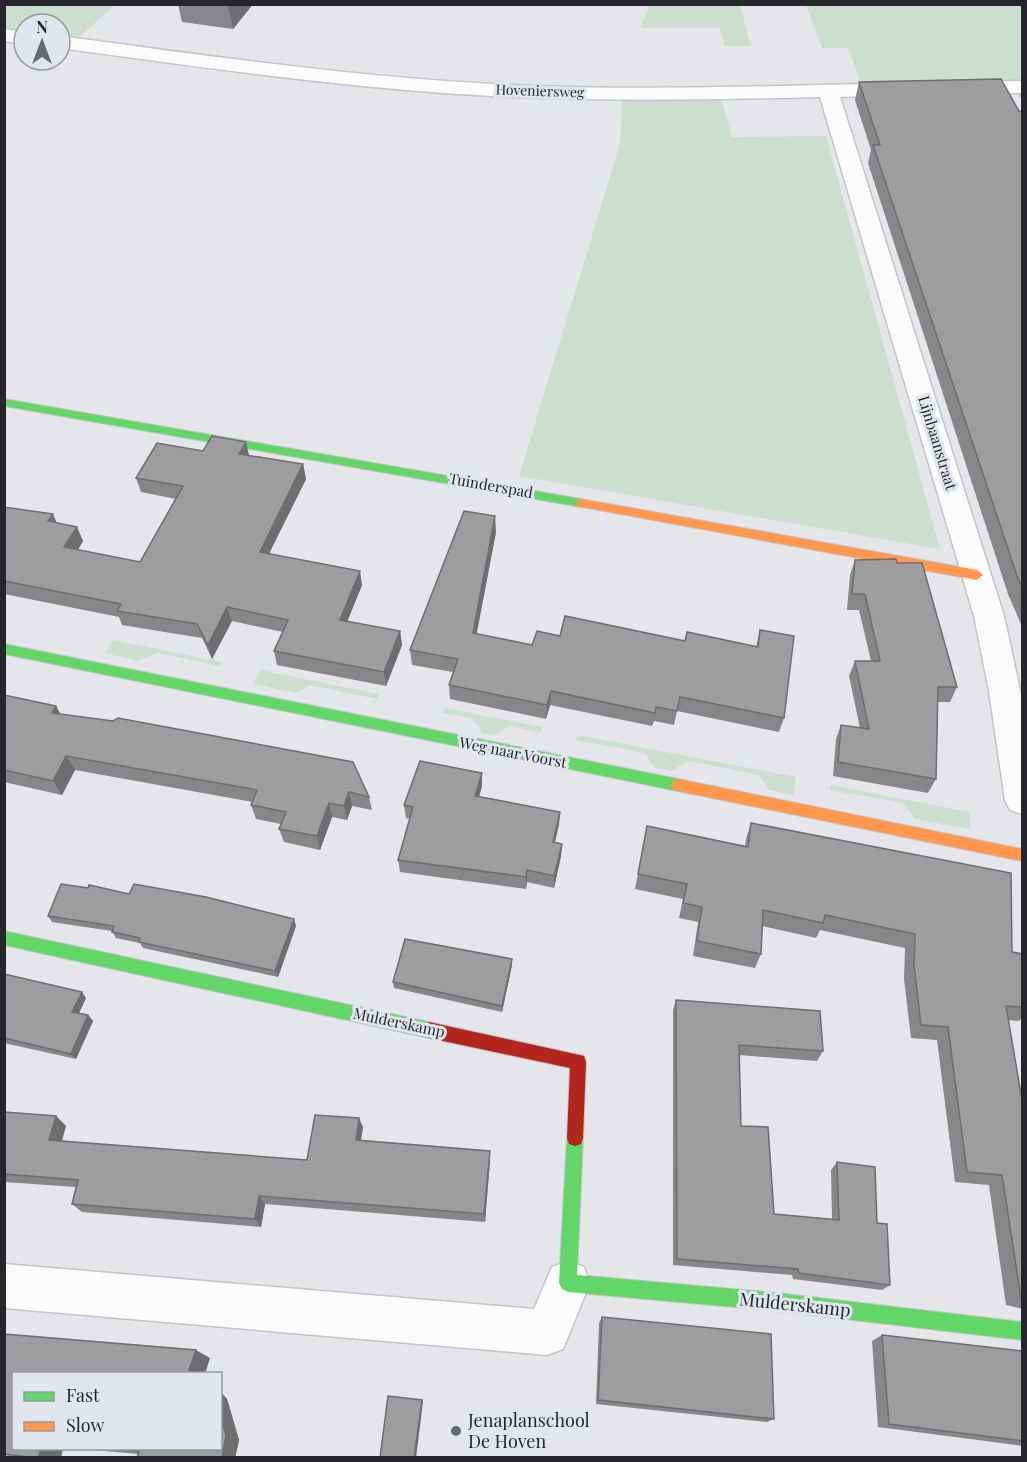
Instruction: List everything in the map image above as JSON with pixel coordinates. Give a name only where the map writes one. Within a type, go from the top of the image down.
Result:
[{"type":"street","name":"Hoveniersweg","points":[[72,44],[308,74],[467,88],[615,93],[921,89]]},
{"type":"street","points":[[945,89],[1013,94]]},
{"type":"street","name":"Lijnbaanstraat","points":[[828,91],[1014,691],[1023,800]]},
{"type":"street","name":"Tuinderspad","points":[[4,402],[977,575]]},
{"type":"street","name":"Weg naar Voorst","points":[[4,649],[1023,855]]},
{"type":"street","name":"Mulderskamp","points":[[4,938],[578,1062],[568,1283],[547,1333],[4,1286]]},
{"type":"street","name":"Mulderskamp","points":[[568,1283],[777,1302],[1023,1332]]},
{"type":"green space","points":[[5,4],[115,4],[79,37],[72,36],[72,12],[12,12],[12,29],[5,28]]},
{"type":"green space","points":[[650,5],[740,5],[751,46],[725,46],[720,28],[640,28]]},
{"type":"green space","points":[[806,5],[1022,5],[1022,80],[861,83],[848,48],[822,48]]},
{"type":"green space","points":[[721,98],[732,137],[826,136],[940,549],[519,476],[620,144],[622,100]]},
{"type":"green space","points":[[113,640],[221,662],[219,666],[157,653],[139,661],[105,653]]},
{"type":"green space","points":[[260,670],[379,694],[377,699],[310,685],[296,693],[254,684]]},
{"type":"green space","points":[[445,708],[542,727],[541,733],[510,726],[494,735],[483,733],[473,719],[443,713]]},
{"type":"green space","points":[[577,735],[796,777],[794,795],[769,790],[759,775],[688,761],[672,771],[655,768],[645,753],[576,740]]},
{"type":"green space","points":[[831,785],[970,812],[970,829],[915,819],[903,803],[830,790]]},
{"type":"building","points":[[1001,79],[1019,111],[1023,112],[1023,589],[873,145],[880,145],[859,82]]},
{"type":"building","points":[[212,436],[246,442],[239,454],[303,464],[260,552],[360,571],[340,620],[400,631],[384,672],[274,651],[288,620],[227,607],[208,645],[197,624],[117,611],[121,604],[4,581],[4,507],[53,514],[48,521],[77,527],[64,547],[140,562],[183,486],[136,478],[157,443],[203,451]]},
{"type":"building","points":[[464,511],[495,516],[473,633],[532,645],[537,631],[560,636],[565,616],[685,641],[687,632],[758,647],[760,630],[794,636],[784,718],[680,697],[677,711],[656,707],[655,713],[551,691],[547,705],[449,685],[458,659],[410,650]]},
{"type":"building","points":[[896,559],[897,563],[922,563],[957,687],[938,687],[936,779],[838,762],[841,725],[869,729],[855,661],[880,661],[865,594],[852,594],[855,560]]},
{"type":"building","points":[[4,695],[56,706],[52,713],[113,721],[118,718],[353,762],[369,797],[349,792],[344,806],[329,803],[317,836],[279,829],[286,812],[251,805],[257,790],[66,756],[53,781],[4,770]]},
{"type":"building","points":[[420,761],[482,773],[475,796],[560,812],[553,842],[562,844],[554,876],[527,870],[526,877],[398,860],[413,807],[404,805]]},
{"type":"building","points":[[751,823],[1011,873],[1012,952],[1023,954],[1023,1007],[1006,1006],[1023,1106],[1023,1298],[1021,1298],[1002,1175],[967,1172],[948,1027],[921,1025],[914,965],[915,934],[825,915],[823,923],[763,910],[761,954],[697,941],[702,907],[683,903],[687,884],[638,874],[647,826],[748,847]]},
{"type":"building","points":[[61,884],[88,888],[89,885],[129,894],[134,884],[206,897],[294,919],[275,971],[139,942],[140,938],[112,932],[114,926],[48,916]]},
{"type":"building","points":[[405,939],[512,959],[502,1006],[393,982]]},
{"type":"building","points":[[4,974],[82,992],[72,1012],[88,1015],[71,1054],[4,1038]]},
{"type":"building","points":[[676,1000],[820,1011],[823,1051],[739,1045],[741,1126],[768,1127],[774,1214],[839,1220],[837,1162],[875,1167],[877,1223],[887,1224],[890,1285],[799,1273],[798,1269],[677,1259]]},
{"type":"building","points":[[4,1112],[56,1116],[49,1140],[307,1160],[315,1115],[359,1118],[356,1140],[490,1151],[484,1214],[259,1196],[255,1219],[72,1204],[78,1180],[4,1174]]},
{"type":"building","points":[[602,1317],[771,1334],[774,1419],[598,1400]]},
{"type":"building","points":[[4,1334],[196,1350],[189,1370],[192,1372],[12,1372],[12,1450],[41,1450],[38,1458],[4,1454]]},
{"type":"building","points":[[882,1335],[1023,1351],[1023,1441],[889,1424]]},
{"type":"building","points":[[388,1396],[422,1400],[414,1458],[380,1458]]},
{"type":"building","points":[[222,1422],[226,1435],[222,1458],[137,1458],[139,1451],[126,1450],[222,1450]]},
{"type":"traffic: fast","points":[[4,402],[581,503]]},
{"type":"traffic: fast","points":[[4,649],[678,785]]},
{"type":"traffic: fast","points":[[4,938],[429,1030]]},
{"type":"traffic: fast","points":[[575,1138],[568,1283],[777,1302],[1022,1331]]},
{"type":"traffic: slow","points":[[581,503],[977,575]]},
{"type":"traffic: slow","points":[[678,785],[1022,855]]},
{"type":"traffic: jam","points":[[429,1030],[578,1062],[575,1138]]},
{"type":"place","name":"Jenaplanschool De Hoven","points":[[456,1431]]}]
